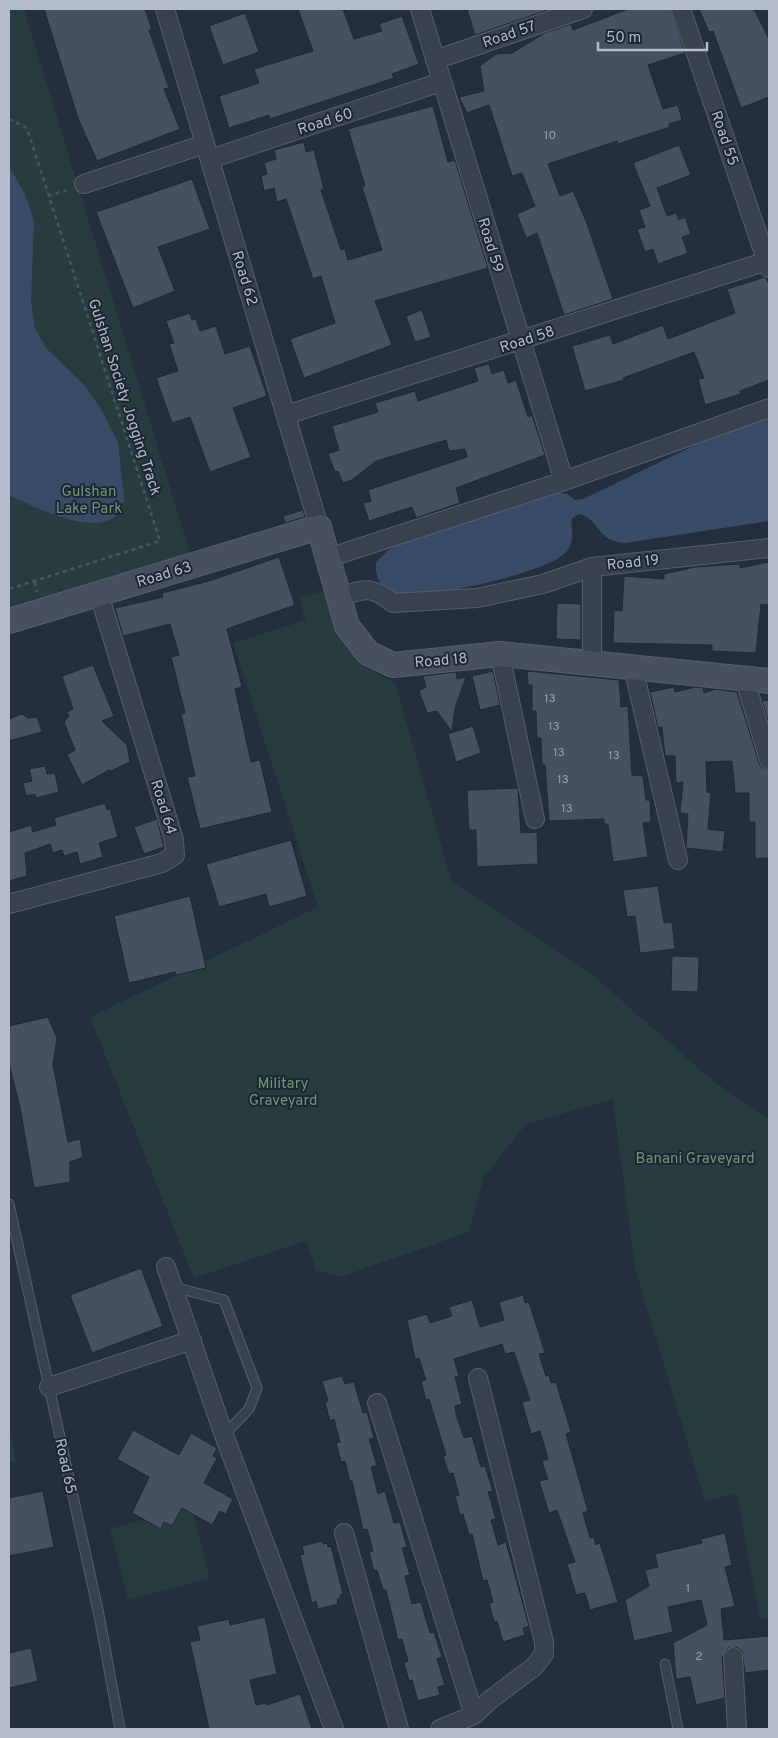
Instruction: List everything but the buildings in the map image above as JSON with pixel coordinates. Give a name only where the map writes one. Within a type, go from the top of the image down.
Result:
[{"type":"street","name":"Road 62","points":[[165,9],[324,544]]},
{"type":"street","name":"Road 59","points":[[420,9],[520,342],[564,480]]},
{"type":"street","name":"Road 57","points":[[435,60],[584,9]]},
{"type":"street","name":"Road 55","points":[[681,9],[768,264]]},
{"type":"street","name":"Road 60","points":[[84,184],[207,151],[441,82]]},
{"type":"street","name":"Road 58","points":[[286,415],[768,264]]},
{"type":"street","points":[[324,544],[564,480],[769,408]]},
{"type":"street","name":"Road 63","points":[[9,620],[99,594],[324,544]]},
{"type":"street","name":"Road 18","points":[[324,544],[347,626],[368,653],[393,664],[500,654],[769,681]]},
{"type":"street","name":"Road 19","points":[[592,663],[592,566],[769,548]]},
{"type":"street","points":[[339,597],[364,589],[375,590],[393,604],[477,598],[543,584],[592,566]]},
{"type":"street","name":"Road 64","points":[[9,904],[162,863],[175,855],[174,840],[99,594]]},
{"type":"street","points":[[500,654],[535,819]]},
{"type":"street","points":[[633,666],[678,860]]},
{"type":"street","points":[[744,678],[769,760]]},
{"type":"street","points":[[166,1267],[224,1435],[334,1729]]},
{"type":"street","points":[[49,1387],[192,1340]]},
{"type":"street","points":[[440,1729],[474,1715],[490,1700],[535,1666],[544,1654],[544,1642],[478,1378]]},
{"type":"street","points":[[377,1403],[474,1715]]},
{"type":"street","points":[[344,1533],[399,1729]]},
{"type":"street","points":[[733,1658],[737,1729]]},
{"type":"lane","name":"Road 65","points":[[9,1204],[99,1615],[120,1729]]},
{"type":"lane","points":[[173,1287],[224,1300],[257,1388],[249,1410],[224,1435]]},
{"type":"lane","points":[[664,1664],[678,1729]]},
{"type":"path","name":"Gulshan Society Jogging Track","points":[[9,119],[27,128],[160,541],[9,588]]},
{"type":"path","points":[[48,196],[84,184]]},
{"type":"green space","name":"Gulshan Lake Park","points":[[9,9],[24,9],[191,556],[9,606]]},
{"type":"green space","points":[[328,590],[336,623],[346,646],[364,665],[395,682],[451,880],[588,971],[712,1080],[769,1119],[769,1618],[760,1620],[737,1493],[705,1501],[635,1269],[613,1099],[526,1124],[484,1177],[469,1232],[340,1277],[316,1270],[306,1241],[194,1278],[90,1017],[318,907],[233,643],[306,620],[299,598]]},
{"type":"green space","points":[[9,1427],[16,1461],[9,1462]]},
{"type":"green space","points":[[191,1506],[210,1578],[128,1600],[110,1529]]},
{"type":"water","points":[[9,166],[25,194],[34,221],[31,302],[35,329],[47,349],[83,384],[101,409],[118,443],[124,498],[118,513],[107,521],[92,523],[74,520],[56,515],[9,495]]},
{"type":"water","points":[[769,416],[769,521],[625,543],[616,542],[609,538],[585,516],[579,514],[572,518],[572,539],[567,551],[538,568],[461,588],[415,595],[394,594],[384,588],[378,579],[376,562],[386,552],[404,540],[555,492],[567,494],[575,500],[583,499],[729,429]]},
{"type":"park label","name":"Military Graveyard","points":[[283,1092]]},
{"type":"park label","name":"Banani Graveyard","points":[[695,1158]]}]
